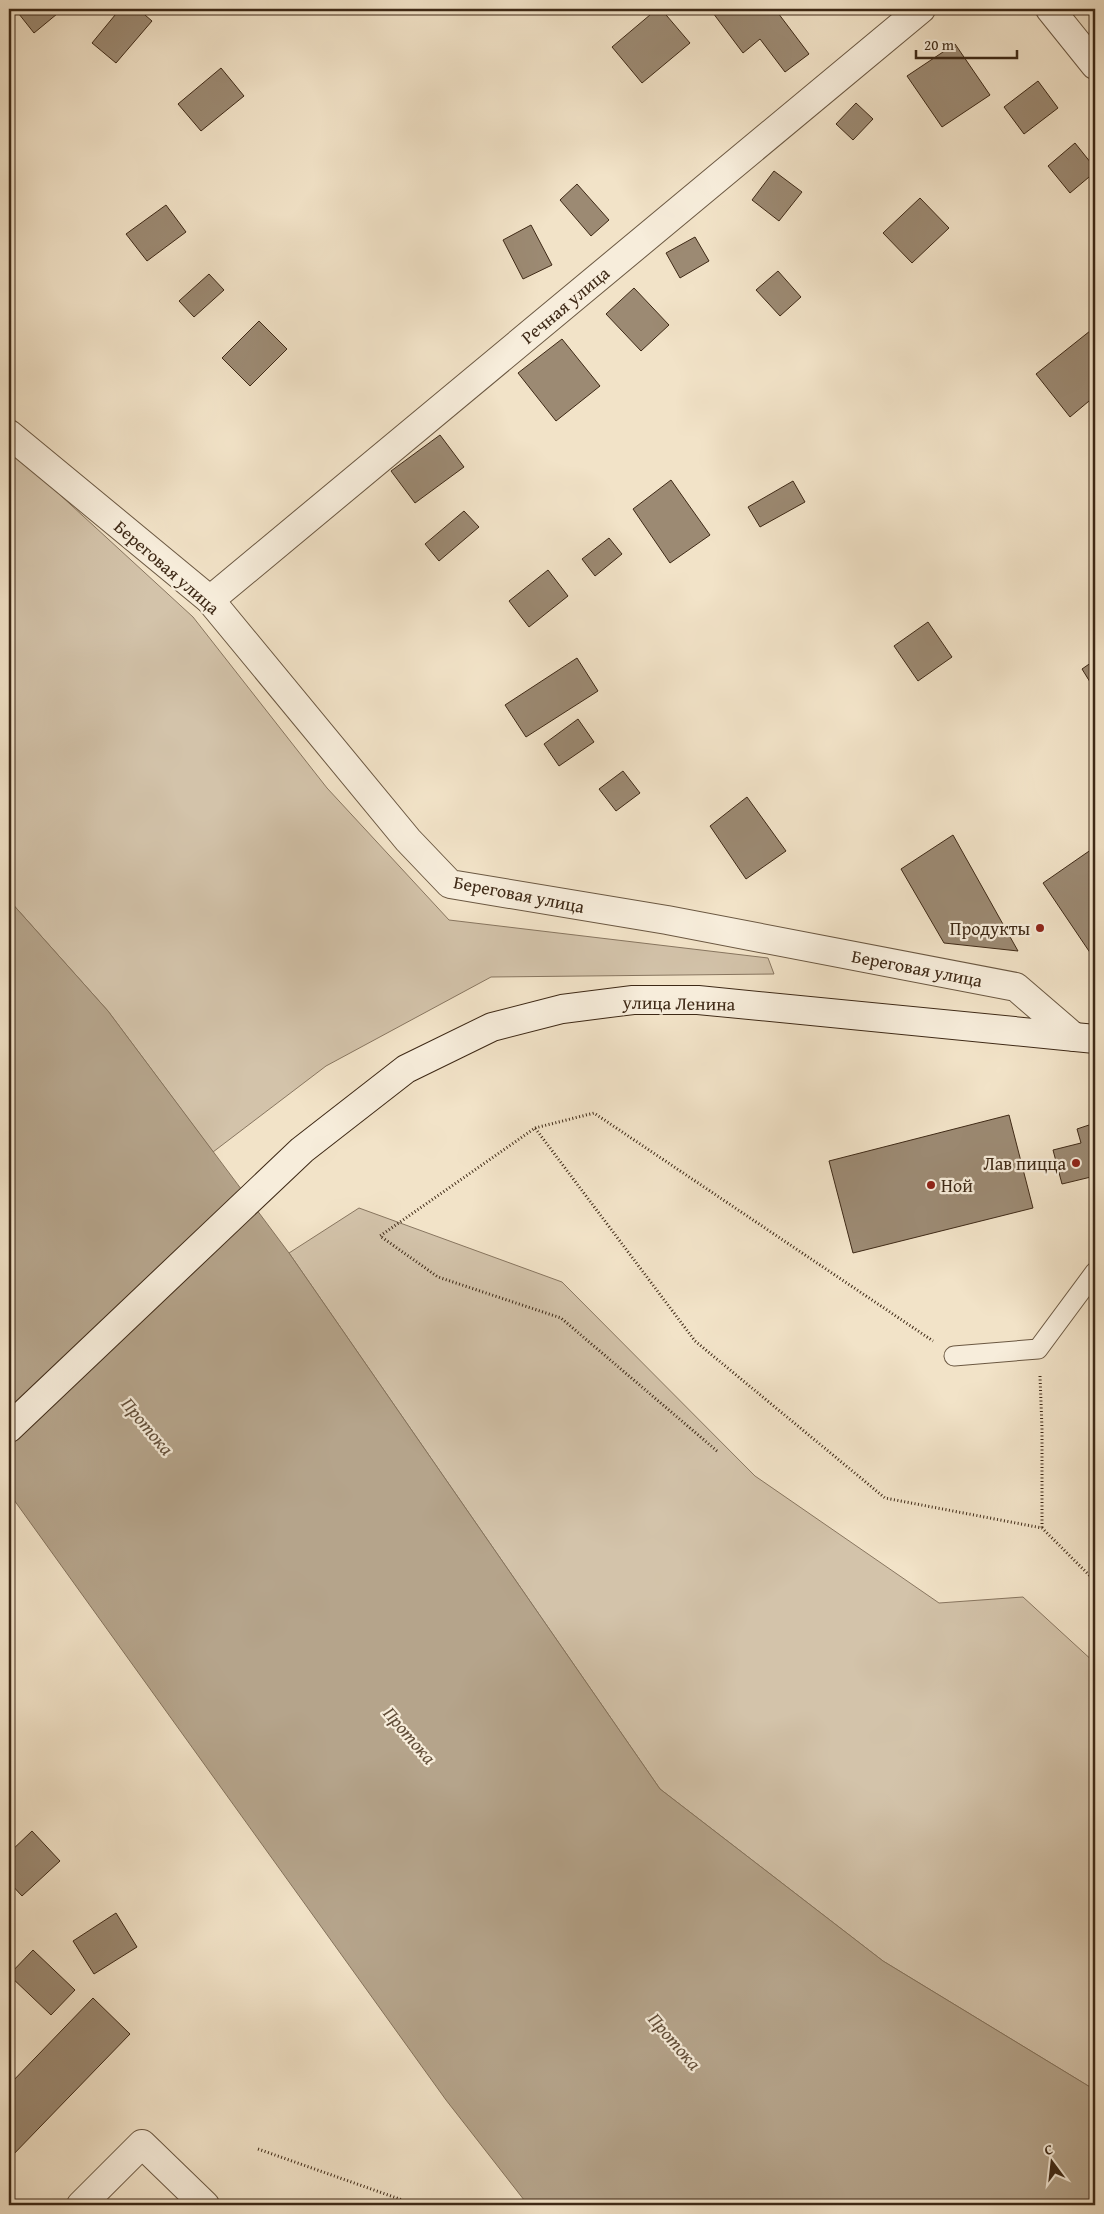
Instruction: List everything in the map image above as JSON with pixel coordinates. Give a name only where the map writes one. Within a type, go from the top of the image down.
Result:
[{"type":"street","name":"Речная улица","points":[[210,600],[920,9]]},
{"type":"street","points":[[1050,9],[1095,64]]},
{"type":"street","name":"Береговая улица","points":[[9,434],[210,600],[408,840],[450,884],[667,920],[1016,987],[1085,1038]]},
{"type":"street","name":"улица Ленина","points":[[9,1428],[302,1150],[406,1069],[492,1027],[562,1009],[633,1000],[698,1000],[1085,1038]]},
{"type":"street","points":[[81,2205],[142,2144],[205,2205]]},
{"type":"lane","points":[[954,1356],[1038,1349],[1095,1272]]},
{"type":"path","points":[[717,1451],[561,1318],[438,1277],[380,1236],[535,1128],[594,1113],[954,1356]]},
{"type":"path","points":[[535,1128],[695,1341],[885,1498],[1042,1528],[1095,1581]]},
{"type":"path","points":[[1038,1349],[1042,1429],[1042,1528]]},
{"type":"path","points":[[258,2149],[404,2201],[408,2205]]},
{"type":"shaded area","points":[[9,448],[193,617],[327,788],[449,920],[768,958],[774,974],[491,977],[326,1066],[213,1152],[108,1011],[9,900]]},
{"type":"shaded area","points":[[359,1208],[562,1282],[755,1476],[939,1603],[1023,1597],[1095,1663],[1095,2090],[883,1961],[660,1789],[289,1253]]},
{"type":"water","name":"Протока","points":[[9,900],[108,1011],[289,1253],[660,1789],[883,1961],[1095,2090],[1095,2205],[528,2205],[446,2100],[9,1493]]},
{"type":"building","points":[[15,9],[63,9],[34,33]]},
{"type":"building","points":[[120,9],[138,9],[152,21],[116,63],[92,43]]},
{"type":"building","points":[[657,9],[661,9],[690,43],[642,83],[612,47]]},
{"type":"building","points":[[718,9],[775,9],[809,54],[785,72],[760,39],[743,53],[713,13]]},
{"type":"building","points":[[955,44],[990,95],[942,127],[907,76]]},
{"type":"building","points":[[221,68],[244,96],[201,131],[178,104]]},
{"type":"building","points":[[1038,81],[1058,108],[1024,134],[1004,107]]},
{"type":"building","points":[[856,103],[873,119],[853,140],[836,124]]},
{"type":"building","points":[[1075,143],[1095,168],[1095,172],[1070,193],[1048,166]]},
{"type":"building","points":[[774,171],[802,192],[779,221],[752,200]]},
{"type":"building","points":[[577,184],[609,220],[591,236],[560,200]]},
{"type":"building","points":[[920,198],[949,228],[912,263],[883,233]]},
{"type":"building","points":[[166,205],[186,232],[147,261],[126,234]]},
{"type":"building","points":[[531,225],[552,265],[523,279],[503,240]]},
{"type":"building","points":[[695,237],[709,261],[680,278],[666,253]]},
{"type":"building","points":[[778,271],[801,297],[780,316],[756,290]]},
{"type":"building","points":[[209,274],[224,290],[194,317],[179,301]]},
{"type":"building","points":[[634,288],[669,325],[641,351],[606,314]]},
{"type":"building","points":[[259,321],[287,349],[250,386],[222,358]]},
{"type":"building","points":[[1095,327],[1095,396],[1070,417],[1036,374]]},
{"type":"building","points":[[562,339],[600,386],[556,421],[518,373]]},
{"type":"building","points":[[440,435],[464,467],[415,503],[391,471]]},
{"type":"building","points":[[671,480],[710,535],[670,563],[633,509]]},
{"type":"building","points":[[793,481],[805,502],[760,527],[748,507]]},
{"type":"building","points":[[464,511],[479,527],[439,561],[425,544]]},
{"type":"building","points":[[609,538],[622,554],[595,576],[582,559]]},
{"type":"building","points":[[548,570],[568,596],[529,627],[509,601]]},
{"type":"building","points":[[928,622],[952,657],[918,681],[894,646]]},
{"type":"building","points":[[577,658],[598,691],[526,737],[505,705]]},
{"type":"building","points":[[1095,660],[1095,690],[1082,669]]},
{"type":"building","points":[[578,719],[594,742],[559,766],[544,744]]},
{"type":"building","points":[[623,771],[640,793],[616,811],[599,789]]},
{"type":"building","points":[[747,797],[786,851],[746,879],[710,826]]},
{"type":"building","points":[[953,835],[1018,951],[944,943],[901,869]]},
{"type":"building","points":[[1095,847],[1095,957],[1093,957],[1043,883]]},
{"type":"building","name":"Ной","points":[[1009,1115],[1033,1208],[853,1253],[829,1161]]},
{"type":"building","name":"Лав пицца","points":[[1095,1123],[1095,1176],[1062,1184],[1053,1150],[1081,1143],[1077,1129]]},
{"type":"building","points":[[32,1831],[60,1861],[22,1896],[9,1882],[9,1853]]},
{"type":"building","points":[[116,1913],[137,1947],[94,1974],[73,1941]]},
{"type":"building","points":[[33,1950],[75,1990],[51,2015],[9,1975]]},
{"type":"building","points":[[93,1998],[130,2034],[9,2159],[9,2085]]},
{"type":"place","name":"Продукты","points":[[1040,928]]},
{"type":"place","name":"Лав пицца","points":[[1076,1163]]},
{"type":"place","name":"Ной","points":[[931,1185]]}]
